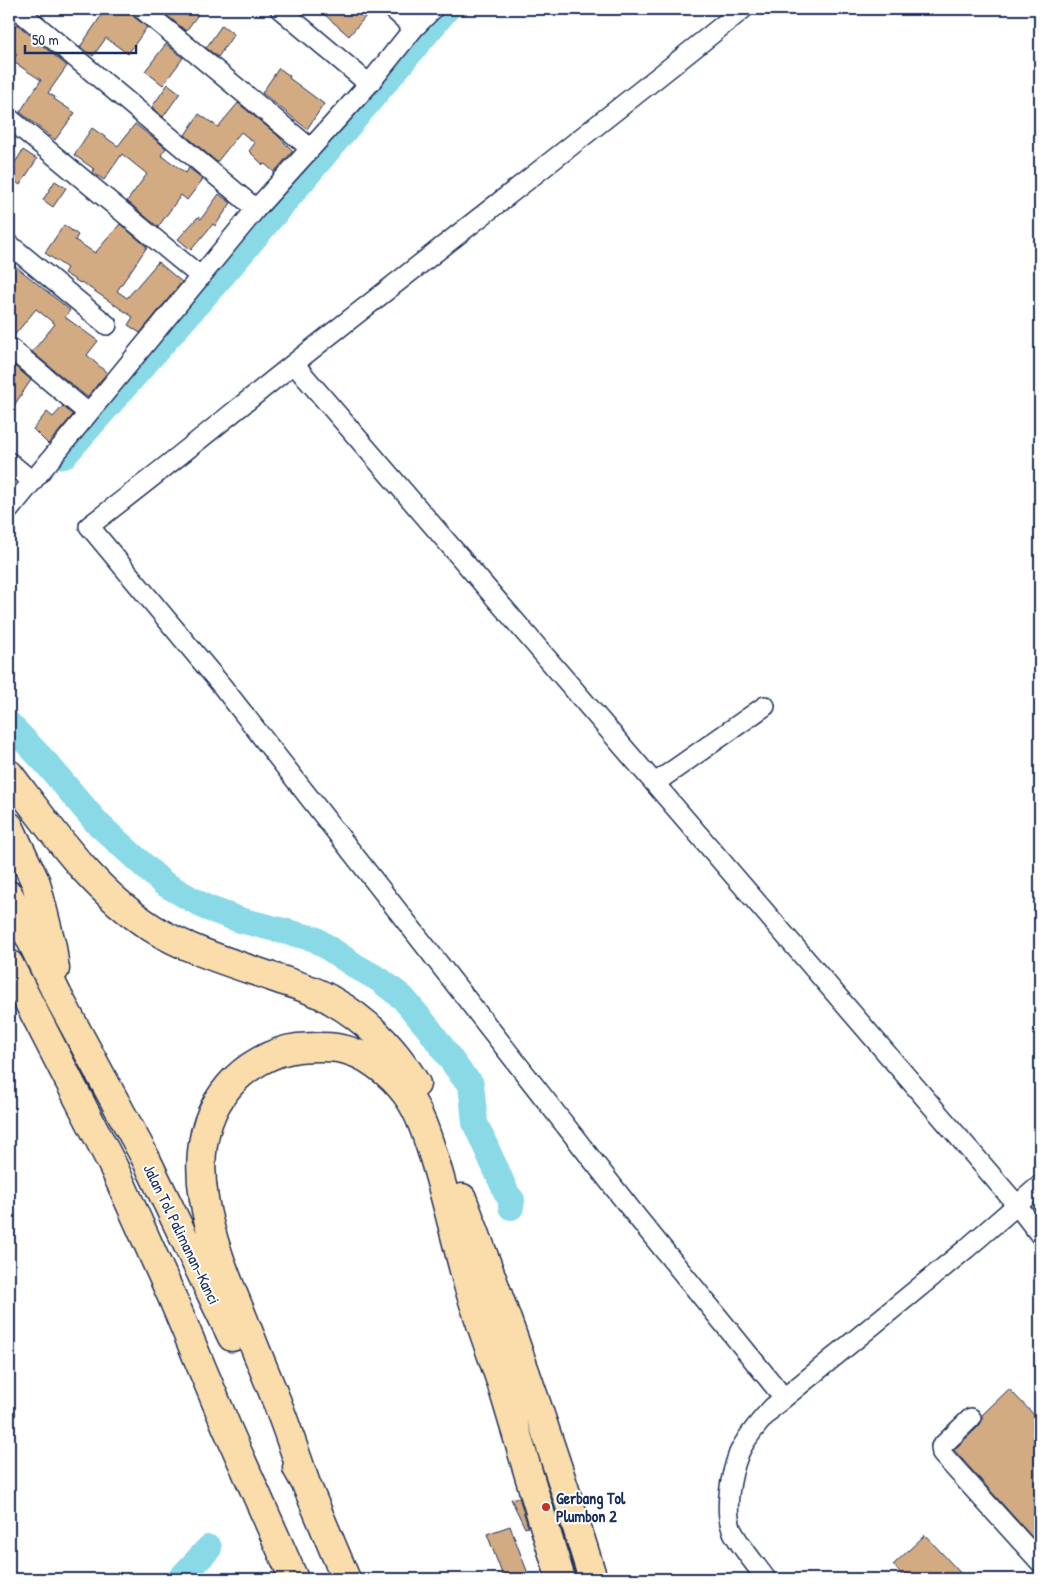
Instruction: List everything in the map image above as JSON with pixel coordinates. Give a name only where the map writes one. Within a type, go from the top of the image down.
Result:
[{"type":"highway","points":[[9,774],[60,841],[94,880],[120,905],[153,929],[186,945],[330,999],[355,1014],[381,1038],[404,1064],[423,1096],[493,1280],[567,1493],[593,1579]]},
{"type":"highway","points":[[9,826],[36,883],[52,947],[58,996]]},
{"type":"highway","name":"Jalan Tol Palimanan–Kanci","points":[[9,895],[58,996],[145,1157],[281,1439],[306,1484],[346,1579]]},
{"type":"highway","name":"Jalan Tol Palimanan–Kanci","points":[[9,964],[114,1168],[294,1579]]},
{"type":"highway","points":[[306,1484],[276,1401],[212,1240],[202,1190],[202,1151],[204,1135],[212,1113],[225,1091],[237,1076],[255,1063],[292,1049],[314,1047],[339,1048],[367,1059],[386,1072],[408,1096],[426,1131],[444,1190],[468,1284],[532,1482],[561,1579]]},
{"type":"street","points":[[17,9],[256,209]]},
{"type":"street","points":[[142,9],[310,148]]},
{"type":"street","points":[[280,9],[369,84]]},
{"type":"street","points":[[393,9],[414,28]]},
{"type":"street","points":[[9,510],[256,209],[369,84],[414,28],[433,9]]},
{"type":"street","points":[[743,9],[294,364],[162,471],[89,526],[222,686],[630,1209],[784,1398]]},
{"type":"street","points":[[9,118],[201,277]]},
{"type":"street","points":[[9,244],[108,324]]},
{"type":"street","points":[[9,347],[88,413]]},
{"type":"street","points":[[294,364],[1017,1204],[1040,1235]]},
{"type":"street","points":[[9,462],[32,481]]},
{"type":"street","points":[[655,783],[765,706]]},
{"type":"street","points":[[766,1579],[733,1532],[727,1508],[739,1453],[758,1424],[773,1407],[1040,1185]]},
{"type":"street","points":[[972,1418],[942,1447],[942,1454],[1040,1562]]},
{"type":"building","points":[[93,9],[131,9],[134,17],[147,27],[128,54],[106,38],[93,56],[80,47],[101,16]]},
{"type":"building","points":[[159,9],[202,9],[186,31]]},
{"type":"building","points":[[318,9],[372,9],[349,36]]},
{"type":"building","points":[[17,24],[67,66],[48,93],[75,113],[55,140],[20,112],[41,80],[12,61],[17,54],[9,49],[9,36]]},
{"type":"building","points":[[222,25],[234,34],[218,57],[206,48]]},
{"type":"building","points":[[166,44],[183,58],[163,85],[145,71]]},
{"type":"building","points":[[279,68],[290,76],[289,78],[324,104],[307,129],[262,93]]},
{"type":"building","points":[[168,84],[180,93],[163,117],[152,107]]},
{"type":"building","points":[[238,103],[276,134],[293,151],[274,172],[265,164],[263,165],[249,151],[255,143],[241,132],[217,162],[185,135],[199,114],[218,127]]},
{"type":"building","points":[[135,124],[166,148],[161,155],[186,173],[189,168],[203,179],[187,200],[181,195],[158,227],[127,201],[147,174],[122,154],[104,180],[92,172],[94,169],[74,155],[92,128],[118,146]]},
{"type":"building","points":[[23,150],[37,159],[20,185],[9,177],[9,172]]},
{"type":"building","points":[[55,181],[66,188],[53,207],[43,200]]},
{"type":"building","points":[[219,194],[231,203],[215,226],[213,224],[191,250],[178,239],[198,217],[201,219]]},
{"type":"building","points":[[120,224],[147,247],[117,291],[127,298],[158,262],[182,282],[140,333],[128,325],[133,317],[81,282],[64,273],[67,268],[45,253],[64,225],[78,235],[75,240],[95,253]]},
{"type":"building","points":[[9,261],[70,310],[65,317],[98,341],[87,355],[107,373],[87,397],[32,352],[55,324],[36,309],[13,337],[9,336]]},
{"type":"building","points":[[9,361],[31,380],[9,413]]},
{"type":"building","points":[[63,406],[73,415],[48,444],[33,429],[47,412],[53,417]]},
{"type":"building","points":[[1009,1389],[1040,1421],[1040,1546],[954,1450],[979,1426],[982,1421],[982,1415]]},
{"type":"building","points":[[519,1497],[528,1527],[525,1528],[511,1499]]},
{"type":"building","points":[[510,1526],[530,1579],[504,1579],[487,1534]]},
{"type":"building","points":[[925,1535],[966,1579],[906,1579],[893,1565]]},
{"type":"waterway","points":[[64,456],[229,268],[447,9]]},
{"type":"waterway","points":[[9,724],[47,764],[97,823],[163,883],[207,908],[240,920],[315,939],[380,980],[403,998],[471,1084],[475,1123],[507,1194],[512,1200],[511,1207]]},
{"type":"waterway","points":[[180,1579],[209,1548]]},
{"type":"place","name":"Gerbang Tol Plumbon 2","points":[[546,1507]]}]
